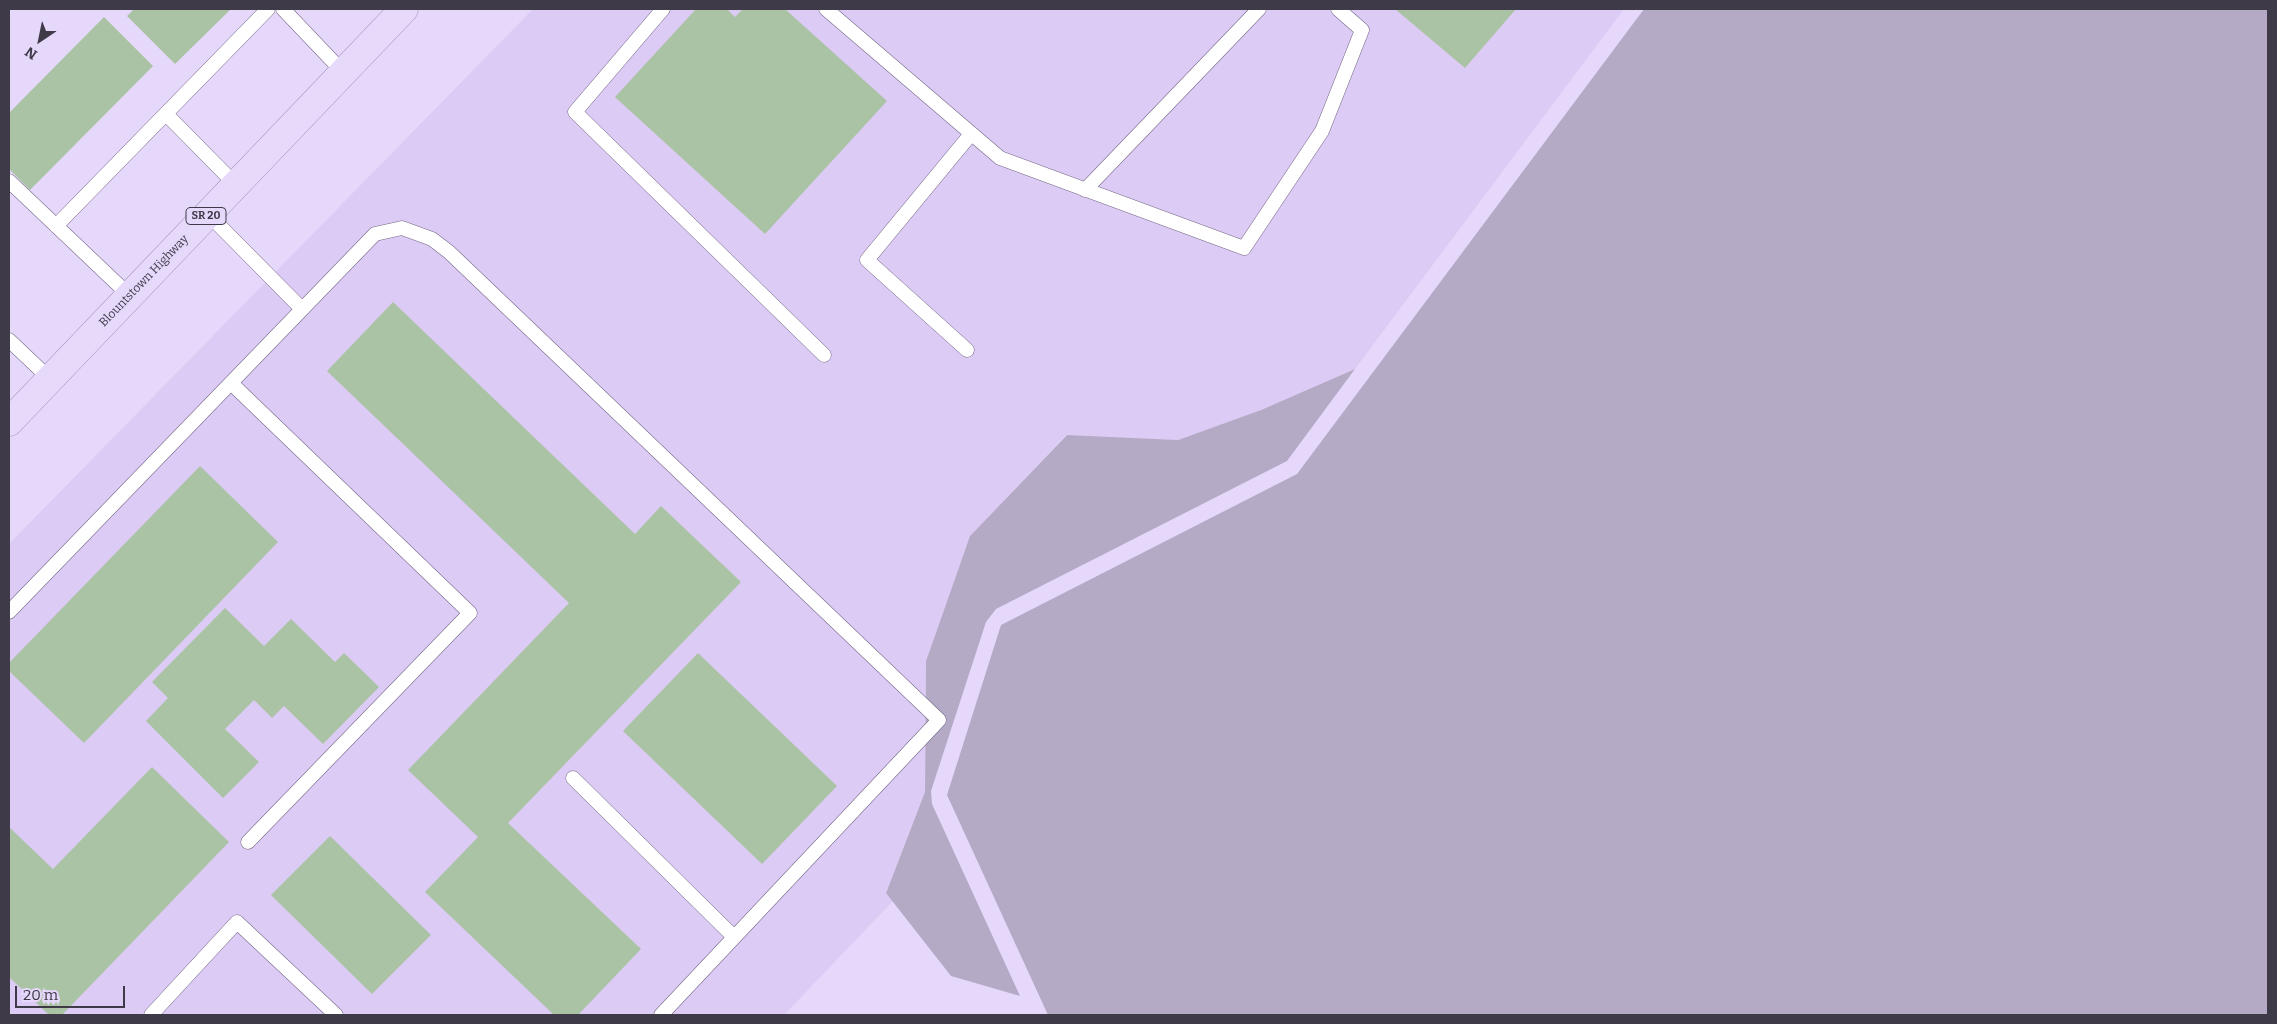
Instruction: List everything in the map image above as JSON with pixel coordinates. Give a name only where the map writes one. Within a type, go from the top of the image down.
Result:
[{"type":"main road","name":"Blountstown Highway","points":[[9,422],[404,9]]},
{"type":"lane","points":[[56,226],[268,9]]},
{"type":"lane","points":[[283,9],[343,72]]},
{"type":"lane","points":[[663,9],[574,112],[824,355]]},
{"type":"lane","points":[[826,9],[1000,158],[1244,248],[1322,131],[1362,30],[1338,9]]},
{"type":"lane","points":[[1085,190],[1259,9]]},
{"type":"lane","points":[[166,114],[236,185]]},
{"type":"lane","points":[[967,350],[867,260],[971,134]]},
{"type":"lane","points":[[9,181],[130,296]]},
{"type":"lane","points":[[208,214],[302,309]]},
{"type":"lane","points":[[9,612],[375,234],[402,228],[432,239],[449,252],[939,720],[661,1015]]},
{"type":"lane","points":[[9,340],[50,379]]},
{"type":"lane","points":[[230,383],[470,613],[248,842]]},
{"type":"lane","points":[[573,778],[734,937]]},
{"type":"lane","points":[[151,1015],[237,922],[336,1015]]},
{"type":"shaded area","points":[[533,9],[1624,9],[1355,369],[1261,410],[1178,440],[1066,435],[970,536],[926,661],[925,792],[886,892],[893,901],[784,1015],[9,1015],[9,544]]},
{"type":"shaded area","points":[[1644,9],[2268,9],[2268,1015],[1048,1015],[947,795],[1001,625],[1297,474]]},
{"type":"shaded area","points":[[1355,369],[1287,461],[996,609],[986,622],[931,791],[932,804],[1020,996],[951,976],[886,893],[925,792],[926,661],[970,536],[1067,435],[1178,440],[1261,410]]},
{"type":"building","points":[[134,9],[231,9],[175,64],[127,16]]},
{"type":"building","points":[[696,9],[727,9],[735,17],[743,9],[785,9],[887,101],[765,234],[615,97]]},
{"type":"building","points":[[1395,9],[1516,9],[1465,68]]},
{"type":"building","points":[[104,17],[153,66],[30,190],[9,169],[9,113]]},
{"type":"building","points":[[393,302],[635,534],[661,506],[741,582],[508,823],[641,949],[578,1015],[554,1015],[425,892],[478,837],[408,770],[569,603],[327,371]]},
{"type":"building","points":[[200,466],[278,542],[84,743],[9,671],[9,663]]},
{"type":"building","points":[[225,608],[264,646],[291,619],[335,662],[344,653],[379,687],[323,744],[284,706],[272,718],[254,700],[225,729],[259,762],[223,798],[146,721],[168,698],[152,682]]},
{"type":"building","points":[[698,653],[837,786],[762,864],[623,731]]},
{"type":"building","points":[[152,767],[229,842],[62,1015],[49,1015],[9,977],[9,827],[53,869]]},
{"type":"building","points":[[330,836],[431,935],[372,994],[271,895]]}]
